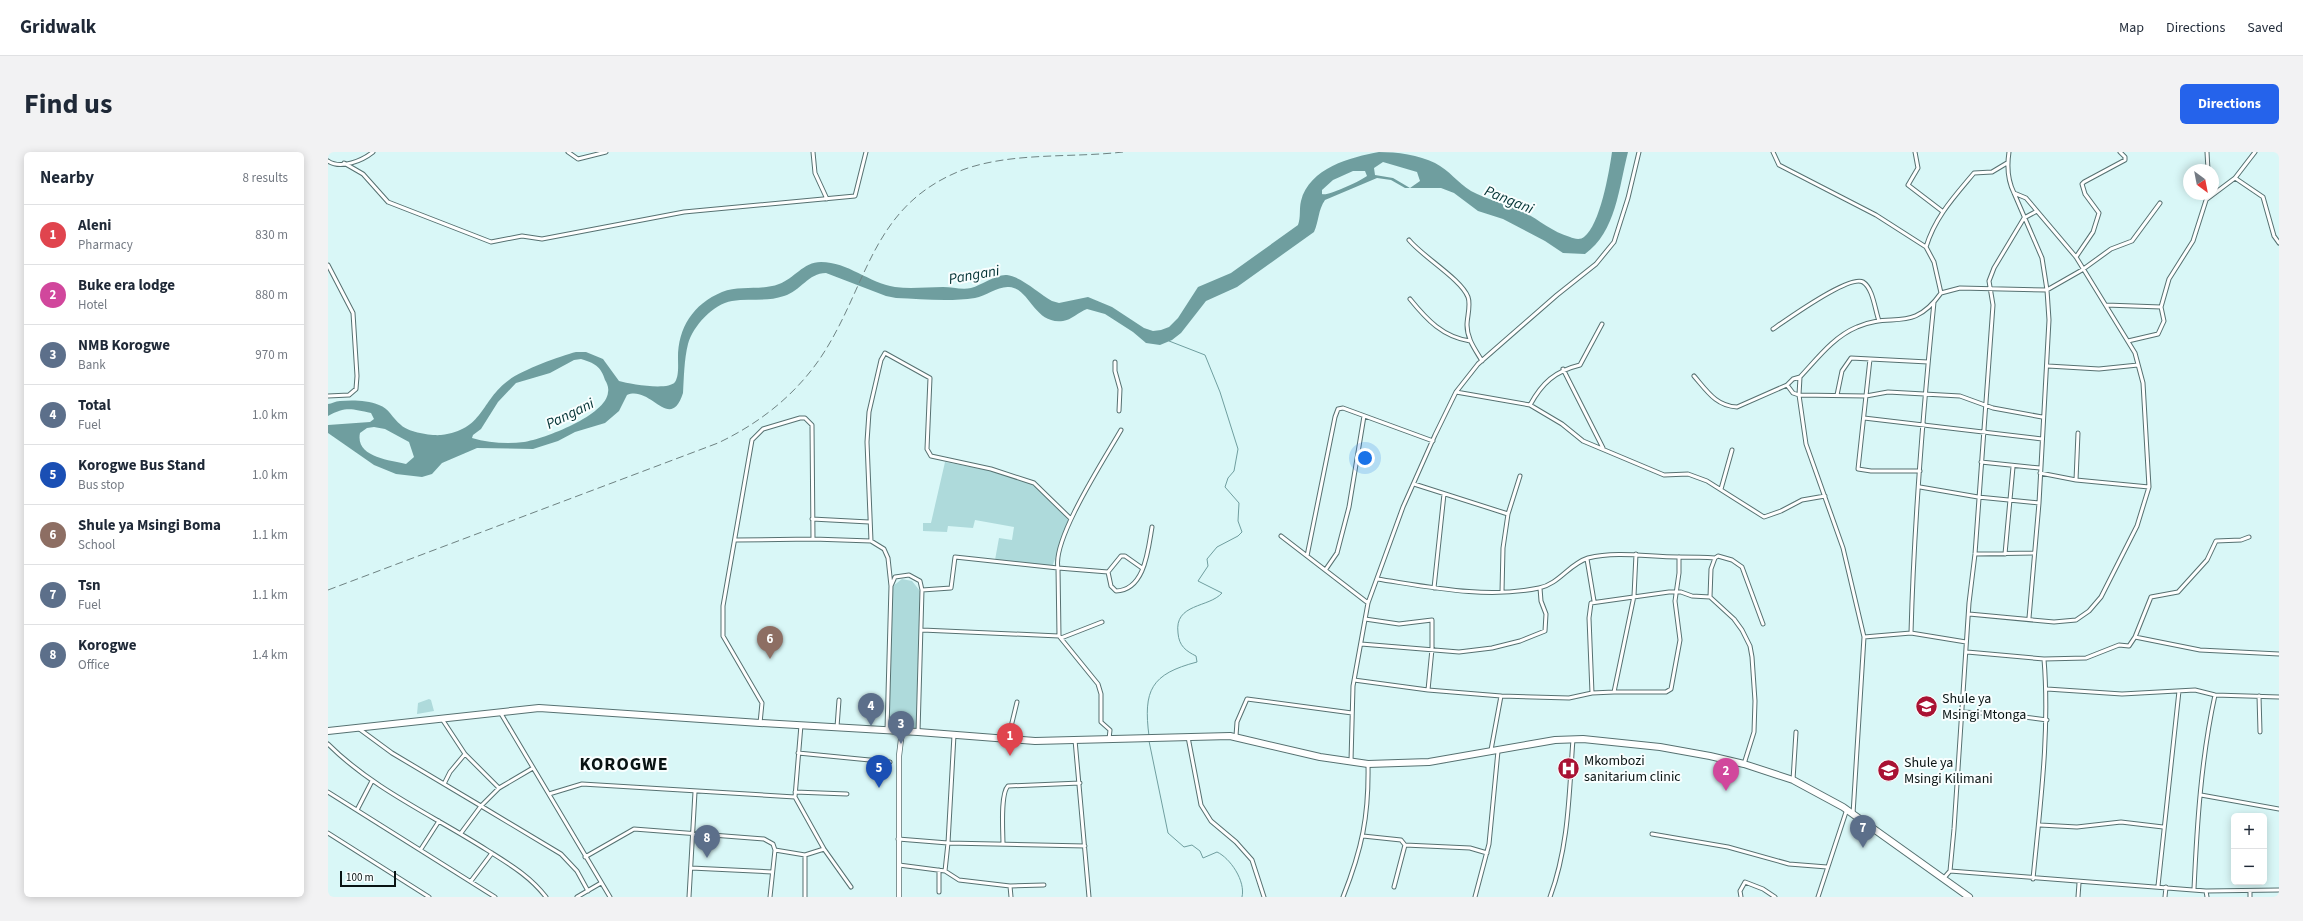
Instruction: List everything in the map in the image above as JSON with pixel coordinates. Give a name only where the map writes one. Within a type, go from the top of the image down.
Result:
[{"type":"highway","points":[[328,731],[546,708],[1035,741],[1236,736],[1351,763],[1368,764],[1429,762],[1555,740],[1572,739],[1660,747],[1744,764],[1793,780],[1847,810],[1969,897]]},
{"type":"street","points":[[328,161],[332,163],[358,162],[373,152]]},
{"type":"street","points":[[568,152],[578,159],[606,152]]},
{"type":"street","points":[[813,152],[815,173],[827,199]]},
{"type":"street","points":[[344,163],[363,174],[388,202],[491,242],[522,236],[542,239],[684,212],[855,196],[866,152]]},
{"type":"street","points":[[1351,763],[1354,680],[1368,603],[1414,484],[1433,440],[1456,392],[1482,361],[1557,295],[1596,264],[1614,242],[1628,198],[1639,152]]},
{"type":"street","points":[[1773,152],[1779,165],[1876,215],[1926,247],[1934,262],[1941,293]]},
{"type":"street","points":[[1915,152],[1918,168],[1908,185],[1942,211]]},
{"type":"street","points":[[2009,152],[2007,163],[2010,183],[2042,258],[2047,290],[2048,366],[2042,417],[2039,503],[2029,618]]},
{"type":"street","points":[[2076,257],[2093,232],[2099,213],[2085,194],[2082,184],[2125,160],[2126,157],[2120,152]]},
{"type":"street","points":[[2207,152],[2208,164]]},
{"type":"street","points":[[2219,189],[2235,178],[2254,152]]},
{"type":"street","points":[[1926,247],[1930,233],[1942,211],[1974,173],[1992,172],[2007,163]]},
{"type":"street","points":[[2235,178],[2263,197],[2274,236],[2279,243]]},
{"type":"street","points":[[1969,614],[2029,618],[2054,622],[2076,620],[2095,606],[2137,526],[2149,487],[2143,383],[2135,353],[2106,305],[2082,270],[2076,257],[2026,198],[2014,193]]},
{"type":"street","points":[[2128,341],[2158,334],[2164,321],[2161,307],[2169,279],[2193,241],[2206,200]]},
{"type":"street","points":[[1694,376],[1714,400],[1729,407],[1737,407],[1787,385],[1793,379],[1800,377],[1841,335],[1858,326],[1879,321],[1901,321],[1913,318],[1934,302],[1941,293],[1960,288],[2047,290],[2082,270],[2112,248],[2132,241],[2160,203]]},
{"type":"street","points":[[1943,879],[1950,872],[1967,652],[1966,642],[1969,614],[1968,603],[1975,554],[1993,305],[1989,282],[1994,268],[2024,218],[2037,211]]},
{"type":"street","points":[[1409,240],[1417,249],[1458,284],[1468,298],[1467,326],[1470,342],[1482,361]]},
{"type":"street","points":[[328,265],[353,313],[357,376],[356,388],[349,395],[328,396]]},
{"type":"street","points":[[1773,329],[1792,314],[1800,312],[1837,286],[1857,280],[1862,281],[1868,287],[1879,321]]},
{"type":"street","points":[[1410,300],[1424,316],[1441,331],[1456,339],[1470,342]]},
{"type":"street","points":[[1911,633],[1914,532],[1920,487],[1925,393],[1934,302]]},
{"type":"street","points":[[2106,305],[2161,307]]},
{"type":"street","points":[[1530,405],[1537,392],[1562,369],[1580,365],[1602,324]]},
{"type":"street","points":[[871,541],[869,522],[867,442],[869,412],[881,360],[885,353],[930,378],[927,449],[930,456],[991,469],[1034,484],[1071,519]]},
{"type":"street","points":[[1836,395],[1842,371],[1851,358],[1928,362]]},
{"type":"street","points":[[1870,359],[1858,469],[1892,472],[1920,471]]},
{"type":"street","points":[[1115,362],[1115,371],[1120,388],[1119,411]]},
{"type":"street","points":[[2048,366],[2099,369],[2138,365]]},
{"type":"street","points":[[1562,369],[1603,448]]},
{"type":"street","points":[[1800,377],[1800,395],[1806,444],[1843,548],[1864,637],[1853,814]]},
{"type":"street","points":[[1787,385],[1793,393],[1800,395],[1866,396],[1888,392],[1960,396],[1985,405],[2042,417]]},
{"type":"street","points":[[1456,392],[1530,405],[1562,424],[1583,441],[1603,448],[1664,476],[1688,474],[1721,489],[1764,517],[1781,511],[1802,500],[1824,496]]},
{"type":"street","points":[[1307,556],[1338,409],[1343,408],[1433,440]]},
{"type":"street","points":[[1326,569],[1337,553],[1349,507],[1364,416]]},
{"type":"street","points":[[760,723],[762,703],[723,636],[723,606],[736,540],[752,440],[763,429],[800,418],[805,418],[812,425],[813,539]]},
{"type":"street","points":[[1864,418],[2042,439]]},
{"type":"street","points":[[1109,739],[1110,730],[1101,722],[1101,694],[1098,684],[1060,637],[1057,560],[1071,519],[1121,430]]},
{"type":"street","points":[[2076,480],[2078,433]]},
{"type":"street","points":[[1721,489],[1732,450]]},
{"type":"street","points":[[1981,462],[2013,467],[2040,468]]},
{"type":"street","points":[[2006,554],[2009,500],[2013,467]]},
{"type":"street","points":[[2040,473],[2076,480],[2149,487]]},
{"type":"street","points":[[1502,592],[1503,548],[1508,514],[1520,476]]},
{"type":"street","points":[[1414,484],[1508,514]]},
{"type":"street","points":[[1920,487],[1978,497],[2039,503]]},
{"type":"street","points":[[1434,588],[1444,494]]},
{"type":"street","points":[[812,519],[869,522]]},
{"type":"street","points":[[1142,568],[1124,556],[1117,559],[1108,572],[1111,586],[1116,591],[1123,590],[1137,582],[1147,556],[1152,527]]},
{"type":"street","points":[[1281,536],[1326,569],[1368,603]]},
{"type":"street","points":[[1967,652],[2044,659],[2086,658],[2118,645],[2129,646],[2135,637],[2150,597],[2178,592],[2207,560],[2216,541],[2240,540],[2249,537]]},
{"type":"street","points":[[736,540],[813,539],[871,541],[884,549],[888,558],[891,586],[887,731]]},
{"type":"street","points":[[1377,579],[1476,593],[1502,592],[1540,588],[1559,580],[1571,568],[1586,559],[1636,554],[1715,558],[1718,556],[1732,560],[1742,567],[1763,624]]},
{"type":"street","points":[[1614,692],[1634,596],[1636,554]]},
{"type":"street","points":[[1975,554],[2034,554]]},
{"type":"street","points":[[922,590],[951,588],[955,557],[1108,572]]},
{"type":"street","points":[[1354,680],[1428,690],[1501,696],[1569,698],[1592,693],[1666,692],[1671,689],[1680,640],[1675,601],[1679,557]]},
{"type":"street","points":[[1710,597],[1711,569],[1715,558]]},
{"type":"street","points":[[1586,559],[1594,601]]},
{"type":"street","points":[[891,586],[895,577],[909,575],[920,581],[922,590],[918,732]]},
{"type":"street","points":[[1361,644],[1459,652],[1492,648],[1520,641],[1545,631],[1546,614],[1541,601],[1540,588]]},
{"type":"street","points":[[1592,693],[1589,618],[1591,603],[1594,601],[1676,592],[1692,596],[1710,597],[1734,619],[1742,630],[1750,646],[1755,701],[1754,732],[1744,764]]},
{"type":"street","points":[[1365,619],[1399,624],[1432,620],[1432,649],[1428,690]]},
{"type":"street","points":[[922,630],[1060,637],[1102,622]]},
{"type":"street","points":[[1864,637],[1911,633],[1966,642]]},
{"type":"street","points":[[2135,637],[2200,650],[2279,654]]},
{"type":"street","points":[[2033,879],[2040,825],[2047,720],[2047,689],[2044,659]]},
{"type":"street","points":[[2047,689],[2122,694],[2195,690],[2214,695],[2279,697]]},
{"type":"street","points":[[2158,886],[2163,828],[2179,691]]},
{"type":"street","points":[[2194,889],[2197,821],[2214,695]]},
{"type":"street","points":[[1474,897],[1487,853],[1494,750],[1501,696]]},
{"type":"street","points":[[2259,696],[2260,732]]},
{"type":"street","points":[[1236,736],[1237,722],[1247,699],[1352,713]]},
{"type":"street","points":[[837,727],[839,700]]},
{"type":"street","points":[[1008,739],[1017,702]]},
{"type":"street","points":[[500,712],[610,897]]},
{"type":"street","points":[[1962,712],[2001,714],[2047,720]]},
{"type":"street","points":[[442,718],[465,754],[499,788]]},
{"type":"street","points":[[801,725],[795,797],[824,849],[851,887]]},
{"type":"street","points":[[356,727],[392,753],[561,854],[577,871],[588,891]]},
{"type":"street","points":[[898,897],[898,839],[902,731]]},
{"type":"street","points":[[1793,780],[1796,732]]},
{"type":"street","points":[[945,871],[954,735]]},
{"type":"street","points":[[1188,737],[1201,805],[1211,821],[1236,842],[1252,860],[1264,897]]},
{"type":"street","points":[[1550,897],[1558,875],[1567,835],[1572,739]]},
{"type":"street","points":[[1075,740],[1089,897]]},
{"type":"street","points":[[328,744],[348,764],[372,781],[461,833],[535,882],[546,897]]},
{"type":"street","points":[[798,753],[890,762]]},
{"type":"street","points":[[444,784],[450,772],[465,754]]},
{"type":"street","points":[[1343,897],[1363,836],[1368,793],[1368,764]]},
{"type":"street","points":[[461,833],[481,806],[499,788],[533,768]]},
{"type":"street","points":[[357,810],[372,781]]},
{"type":"street","points":[[1003,844],[1003,805],[1008,786],[1080,783]]},
{"type":"street","points":[[549,794],[582,784],[795,797]]},
{"type":"street","points":[[328,792],[495,897]]},
{"type":"street","points":[[689,897],[695,792]]},
{"type":"street","points":[[795,792],[848,794]]},
{"type":"street","points":[[2201,795],[2279,808]]},
{"type":"street","points":[[1818,897],[1847,810]]},
{"type":"street","points":[[420,849],[439,821]]},
{"type":"street","points":[[2040,825],[2077,827],[2121,822],[2163,828]]},
{"type":"street","points":[[585,857],[634,829],[764,839],[773,844],[775,850],[770,897]]},
{"type":"street","points":[[328,833],[429,897]]},
{"type":"street","points":[[1652,834],[1728,847],[1789,864],[1827,867]]},
{"type":"street","points":[[1363,836],[1401,840],[1405,844],[1470,848],[1487,853]]},
{"type":"street","points":[[898,839],[948,843],[1085,846]]},
{"type":"street","points":[[1394,888],[1405,844]]},
{"type":"street","points":[[775,850],[805,855],[824,849]]},
{"type":"street","points":[[471,881],[492,854]]},
{"type":"street","points":[[805,855],[805,897]]},
{"type":"street","points":[[899,865],[945,871],[959,880],[1010,886],[1044,885]]},
{"type":"street","points":[[690,868],[772,872]]},
{"type":"street","points":[[939,870],[939,892]]},
{"type":"street","points":[[1950,872],[2079,883],[2158,886],[2206,891],[2279,890]]},
{"type":"street","points":[[1741,897],[1740,891],[1745,882],[1763,889],[1775,897]]},
{"type":"street","points":[[577,897],[601,883]]},
{"type":"street","points":[[2078,897],[2079,883]]},
{"type":"street","points":[[1010,886],[1011,897]]},
{"type":"street","points":[[2166,887],[2166,897]]},
{"type":"street","points":[[2206,891],[2206,897]]},
{"type":"street","points":[[2250,891],[2250,897]]},
{"type":"shaded area","points":[[1379,152],[1408,154],[1429,160],[1445,169],[1471,191],[1483,197],[1516,208],[1563,235],[1581,239],[1590,231],[1595,222],[1603,198],[1612,152],[1628,152],[1619,194],[1610,221],[1604,234],[1585,254],[1563,253],[1545,241],[1503,219],[1478,211],[1454,193],[1441,188],[1410,188],[1405,188],[1391,180],[1377,178],[1325,200],[1314,232],[1237,287],[1206,301],[1181,333],[1172,340],[1160,345],[1146,343],[1133,332],[1105,314],[1087,309],[1072,318],[1063,321],[1053,321],[1045,318],[1022,293],[1009,287],[1001,288],[975,298],[955,300],[896,298],[886,296],[826,273],[814,276],[790,294],[778,298],[732,301],[718,306],[711,311],[694,330],[688,344],[684,369],[683,393],[678,404],[672,409],[666,409],[644,396],[636,394],[627,395],[619,411],[605,423],[575,432],[558,441],[533,449],[477,448],[442,463],[432,474],[422,477],[396,474],[374,465],[328,433],[328,425],[370,422],[374,419],[371,413],[349,409],[328,416],[328,404],[349,400],[370,402],[382,406],[401,425],[414,432],[441,435],[455,432],[474,421],[500,388],[515,376],[541,364],[576,352],[586,352],[603,359],[619,381],[648,386],[671,385],[675,382],[677,377],[679,347],[684,327],[695,310],[703,303],[722,292],[729,290],[765,287],[779,284],[809,265],[821,262],[840,265],[885,285],[901,288],[943,287],[968,289],[998,276],[1012,276],[1018,278],[1052,301],[1059,303],[1088,297],[1112,307],[1144,328],[1153,331],[1161,330],[1169,327],[1178,318],[1198,287],[1231,273],[1298,225],[1301,201],[1313,180],[1322,172],[1344,161]],"holes":[[[1383,162],[1417,172],[1420,181],[1410,188],[1393,178],[1375,175],[1374,168]],[[1353,171],[1365,171],[1367,176],[1337,191],[1322,194],[1322,190],[1333,180]],[[581,359],[590,362],[599,368],[603,375],[608,386],[608,392],[605,401],[597,409],[586,417],[559,431],[533,440],[505,443],[472,438],[473,435],[481,429],[498,402],[516,383],[550,373],[574,360]],[[374,427],[385,429],[409,442],[414,457],[406,464],[383,459],[368,452],[360,441],[360,433],[367,428]]]},
{"type":"shaded area","points":[[945,462],[1015,477],[1026,481],[1048,497],[1069,521],[1052,567],[995,560],[999,538],[1012,540],[1014,527],[975,520],[973,528],[948,526],[947,532],[923,531],[923,523],[931,523]]},
{"type":"shaded area","points":[[902,579],[912,581],[920,591],[916,728],[889,727],[893,586]]},
{"type":"shaded area","points":[[429,699],[431,700],[434,711],[417,714],[418,703]]},
{"type":"waterway","points":[[1149,736],[1147,720],[1149,696],[1154,686],[1169,672],[1197,662],[1196,656],[1181,645],[1178,633],[1178,623],[1181,616],[1194,607],[1216,598],[1222,593],[1198,581],[1208,566],[1207,559],[1217,547],[1238,536],[1242,532],[1238,521],[1239,503],[1225,487],[1228,478],[1234,471],[1238,449],[1220,392],[1205,355],[1169,341]]},
{"type":"waterway","points":[[1149,741],[1168,833],[1184,847],[1192,845],[1200,851],[1203,858],[1217,852],[1227,859],[1236,871],[1242,884],[1242,897]]},
{"type":"railway","points":[[328,590],[718,443],[761,418],[786,398],[819,360],[836,332],[875,251],[890,226],[909,204],[933,185],[965,169],[1003,160],[1043,156],[1123,152]]},
{"type":"place","name":"Shule ya Msingi Boma","points":[[770,659]]},
{"type":"place","name":"Shule ya Msingi Mtonga","points":[[1927,707]]},
{"type":"place","name":"Total","points":[[871,726]]},
{"type":"place","name":"NMB Korogwe","points":[[901,744]]},
{"type":"place","name":"Aleni","points":[[1010,756]]},
{"type":"place","name":"Mkombozi sanitarium clinic","points":[[1569,769]]},
{"type":"place","name":"Shule ya Msingi Kilimani","points":[[1889,771]]},
{"type":"place","name":"Korogwe Bus Stand","points":[[879,788]]},
{"type":"place","name":"Buke era lodge","points":[[1726,791]]},
{"type":"place","name":"Tsn","points":[[1863,848]]},
{"type":"place","name":"Korogwe","points":[[707,858]]},
{"type":"district","name":"KOROGWE","points":[[624,764]]},
{"type":"water label","name":"Pangani","points":[[1509,200]]},
{"type":"water label","name":"Pangani","points":[[974,275]]},
{"type":"water label","name":"Pangani","points":[[570,414]]}]
